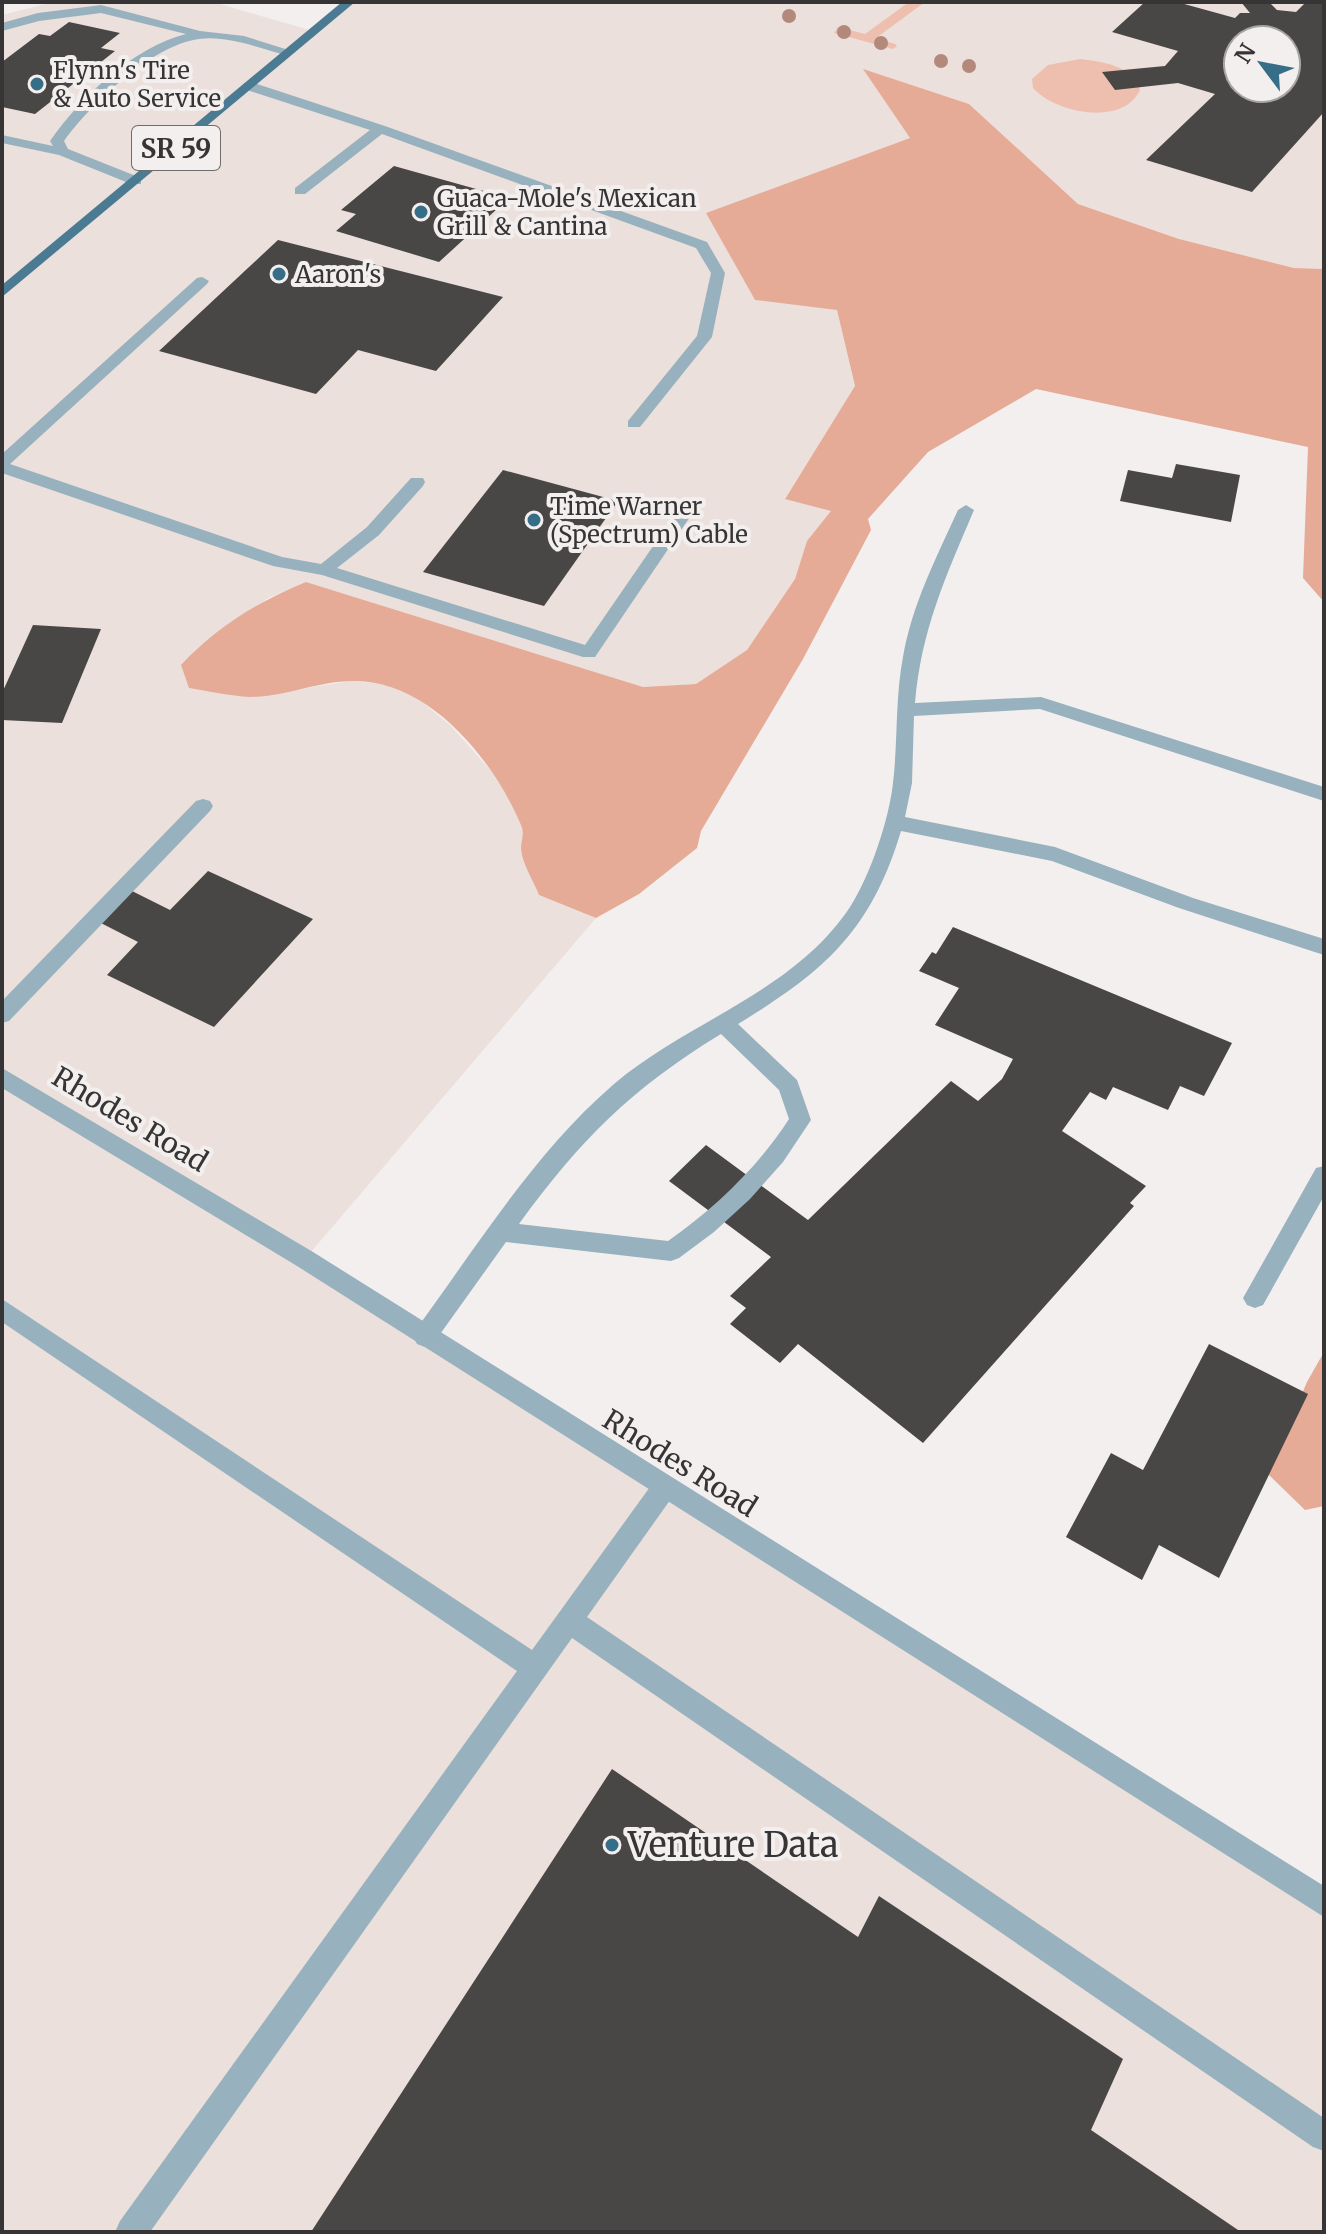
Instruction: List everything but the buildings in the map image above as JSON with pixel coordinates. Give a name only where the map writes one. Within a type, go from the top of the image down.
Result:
[{"type":"main road","name":"SR 59","points":[[2,293],[349,2]]},
{"type":"street","points":[[2,27],[38,17],[101,9],[200,35],[289,52]]},
{"type":"street","points":[[63,152],[57,141],[68,123],[130,70],[171,41],[200,35]]},
{"type":"street","points":[[249,86],[380,129],[702,245],[718,273],[704,337],[634,424]]},
{"type":"street","points":[[300,191],[380,129]]},
{"type":"street","points":[[2,139],[63,152],[136,181]]},
{"type":"street","points":[[202,281],[2,465],[279,562],[324,570],[589,653],[686,511]]},
{"type":"street","points":[[324,570],[373,531],[417,482]]},
{"type":"street","points":[[425,1336],[564,1148],[612,1099],[801,970],[841,935],[857,913],[876,874],[902,789],[905,710],[914,646],[924,604],[966,510]]},
{"type":"street","points":[[905,710],[1041,703],[1324,794]]},
{"type":"street","points":[[2,1015],[203,806]]},
{"type":"street","points":[[892,822],[1055,854],[1186,903],[1324,947]]},
{"type":"street","points":[[501,1232],[671,1251],[694,1236],[784,1147],[800,1120],[789,1086],[722,1022]]},
{"type":"street","name":"Rhodes Road","points":[[2,1077],[218,1206],[1324,1903]]},
{"type":"street","points":[[1255,1298],[1324,1175]]},
{"type":"street","points":[[2,1309],[536,1668]]},
{"type":"street","points":[[131,2232],[664,1488]]},
{"type":"street","points":[[569,1620],[1324,2136]]},
{"type":"shaded area","points":[[53,2],[213,2],[313,31],[349,2],[1324,2],[1324,269],[1294,268],[1179,239],[1078,204],[969,104],[864,70],[910,138],[706,213],[755,300],[837,309],[855,387],[785,498],[832,511],[807,541],[795,579],[747,650],[696,684],[643,687],[306,582],[266,599],[189,688],[250,697],[351,681],[383,684],[416,697],[451,726],[491,771],[509,798],[524,830],[521,852],[539,895],[596,918],[305,1259],[1324,1903],[1324,2232],[2,2232],[2,15]]},
{"type":"shaded area","points":[[909,2],[925,2],[876,38],[895,44],[897,46],[893,49],[834,33],[838,27],[865,34]]},
{"type":"shaded area","points":[[1080,59],[1124,70],[1140,90],[1131,102],[1119,109],[1088,112],[1057,104],[1033,88],[1032,79],[1048,65]]},
{"type":"shaded area","points":[[863,69],[969,104],[1078,204],[1179,239],[1294,268],[1324,269],[1324,602],[1303,578],[1308,447],[1036,389],[928,452],[868,519],[871,530],[803,659],[701,831],[697,848],[639,894],[596,918],[539,895],[522,854],[521,825],[494,775],[456,729],[433,709],[408,694],[381,684],[353,681],[250,697],[189,688],[181,665],[195,651],[239,617],[306,582],[643,687],[696,684],[747,650],[795,579],[807,541],[831,511],[785,499],[855,386],[837,310],[755,300],[706,213],[910,138]]},
{"type":"shaded area","points":[[1324,1352],[1324,1506],[1305,1510],[1268,1474],[1307,1382]]},
{"type":"place","name":"Flynn's Tire & Auto Service","points":[[37,84]]},
{"type":"place","name":"Guaca-Mole's Mexican Grill & Cantina","points":[[421,212]]},
{"type":"place","name":"Aaron's","points":[[279,274]]},
{"type":"place","name":"Time Warner (Spectrum) Cable","points":[[534,520]]},
{"type":"place","name":"Venture Data","points":[[612,1845]]}]
